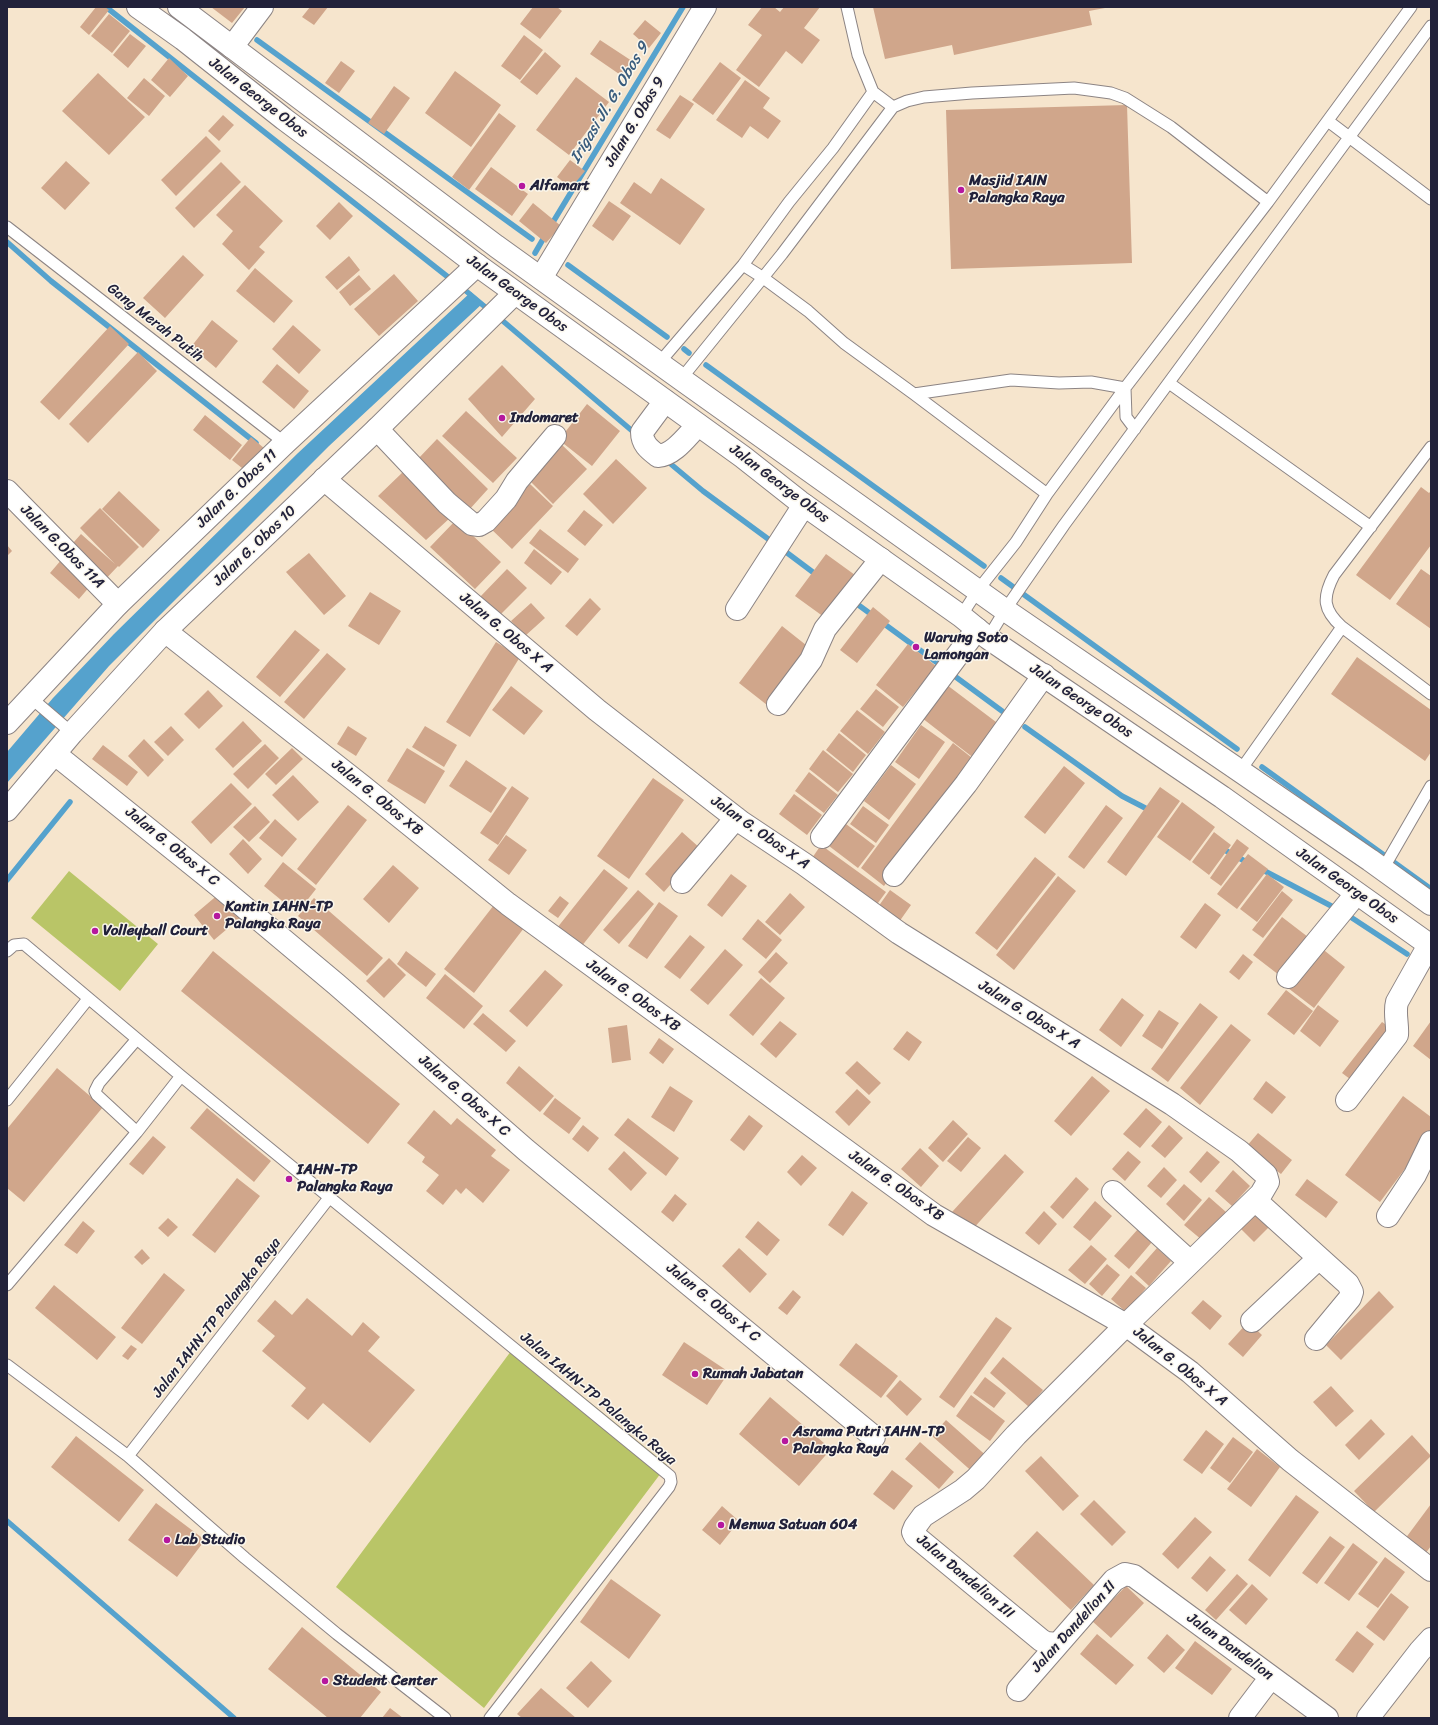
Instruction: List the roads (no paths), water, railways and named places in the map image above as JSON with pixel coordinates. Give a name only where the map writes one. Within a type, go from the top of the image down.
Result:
[{"type":"street","name":"Jalan George Obos","points":[[138,7],[183,39],[284,119],[379,190],[466,276],[502,306],[665,401],[743,457],[804,505],[975,628],[1222,797],[1356,894],[1430,945]]},
{"type":"street","name":"Jalan George Obos","points":[[179,7],[496,246],[658,364],[1005,610],[1383,869],[1431,904]]},
{"type":"street","points":[[232,47],[262,7]]},
{"type":"street","name":"Jalan G. Obos 9","points":[[541,278],[705,7]]},
{"type":"street","points":[[183,39],[197,21]]},
{"type":"street","name":"Jalan G. Obos 11","points":[[7,723],[37,703],[118,604],[285,442],[466,276]]},
{"type":"street","name":"Jalan G. Obos 10","points":[[7,810],[55,754],[66,727],[377,430],[502,306]]},
{"type":"street","points":[[665,401],[642,432],[642,441],[658,456],[665,455],[672,451],[698,425]]},
{"type":"street","points":[[377,430],[447,502],[472,524],[479,524],[486,521],[506,499],[517,481],[555,436]]},
{"type":"street","name":"Jalan G. Obos X A","points":[[324,479],[597,710],[736,818],[804,864],[899,933],[1172,1104],[1239,1151],[1266,1175],[1268,1182],[1255,1200],[1126,1325],[1190,1372],[1290,1460],[1431,1570]]},
{"type":"street","name":"Jalan G.Obos 11A","points":[[7,491],[118,604]]},
{"type":"street","points":[[737,609],[804,505]]},
{"type":"street","points":[[778,704],[811,660],[825,629],[880,559]]},
{"type":"street","points":[[822,837],[975,628]]},
{"type":"street","name":"Jalan G. Obos XB","points":[[165,631],[356,781],[508,904],[928,1211],[1126,1325]]},
{"type":"street","points":[[894,875],[966,784],[1044,675]]},
{"type":"street","name":"Jalan G. Obos X C","points":[[55,754],[225,891],[342,989],[526,1150],[874,1437]]},
{"type":"street","points":[[682,882],[736,818]]},
{"type":"street","points":[[1288,977],[1356,894]]},
{"type":"street","points":[[1347,1100],[1397,1035],[1397,1002],[1430,945]]},
{"type":"street","points":[[1388,1216],[1415,1175],[1431,1142]]},
{"type":"street","points":[[1113,1192],[1190,1262]]},
{"type":"street","points":[[1255,1200],[1348,1284],[1352,1292],[1350,1298],[1316,1338]]},
{"type":"street","points":[[1252,1321],[1319,1258]]},
{"type":"street","name":"Jalan Dandelion III","points":[[1058,1644],[1046,1643],[1041,1640],[915,1536],[913,1532],[923,1516],[963,1490],[976,1479],[1016,1435],[1126,1325]]},
{"type":"street","name":"Jalan Dandelion II","points":[[1018,1690],[1114,1580],[1125,1574],[1134,1576]]},
{"type":"street","name":"Jalan Dandelion","points":[[1134,1576],[1327,1718]]},
{"type":"street","points":[[1368,1718],[1431,1639]]},
{"type":"street","points":[[1240,1718],[1271,1677]]},
{"type":"lane","points":[[847,7],[858,55],[873,92],[893,107]]},
{"type":"lane","points":[[975,628],[978,590],[1016,542],[1047,494],[1125,388],[1268,202],[1411,7]]},
{"type":"lane","points":[[975,628],[1005,610],[1064,525],[1431,26]]},
{"type":"lane","points":[[681,379],[787,248],[893,107],[907,101],[924,97],[972,93],[1074,88],[1111,93],[1125,98],[1171,127],[1268,202]]},
{"type":"lane","points":[[658,364],[743,265],[789,202],[837,143],[873,92]]},
{"type":"lane","points":[[1328,121],[1431,199]]},
{"type":"lane","name":"Gang Merah Putih","points":[[7,226],[285,442]]},
{"type":"lane","points":[[743,265],[808,311],[844,343],[1047,494]]},
{"type":"lane","points":[[914,394],[1011,380],[1058,383],[1091,382],[1125,388]]},
{"type":"lane","points":[[1169,383],[1371,527]]},
{"type":"lane","points":[[1125,388],[1126,417],[1135,429]]},
{"type":"lane","points":[[1431,447],[1334,575],[1326,592],[1326,602],[1333,619],[1431,694]]},
{"type":"lane","points":[[1240,771],[1342,627]]},
{"type":"lane","points":[[37,703],[66,727]]},
{"type":"lane","points":[[1383,869],[1431,786]]},
{"type":"lane","name":"Jalan IAHN-TP Palangka Raya","points":[[7,951],[14,945],[24,944],[88,999],[329,1198],[670,1476],[671,1482],[669,1487],[490,1718]]},
{"type":"lane","points":[[7,1100],[88,999]]},
{"type":"lane","points":[[137,1039],[99,1083],[95,1091],[137,1132]]},
{"type":"lane","points":[[7,1285],[137,1132],[181,1076]]},
{"type":"lane","name":"Jalan IAHN-TP Palangka Raya","points":[[128,1456],[329,1198]]},
{"type":"lane","points":[[7,1364],[128,1456],[245,1558],[337,1634],[445,1718]]},
{"type":"water","points":[[471,292],[483,303],[329,446],[109,666],[7,783],[7,752],[53,698],[114,634],[298,453]]},
{"type":"waterway","points":[[106,7],[453,281]]},
{"type":"waterway","name":"Irigasi Jl. G. Obos 9","points":[[550,227],[683,7]]},
{"type":"waterway","points":[[257,40],[532,239]]},
{"type":"waterway","name":"Irigasi Jl. G. Obos 9","points":[[535,253],[546,234]]},
{"type":"waterway","points":[[7,242],[51,281],[256,443]]},
{"type":"waterway","points":[[568,265],[667,337]]},
{"type":"waterway","points":[[460,286],[490,311]]},
{"type":"waterway","points":[[497,316],[637,435]]},
{"type":"waterway","points":[[684,349],[689,353]]},
{"type":"waterway","points":[[706,365],[984,566]]},
{"type":"waterway","points":[[666,460],[703,491],[775,544]]},
{"type":"waterway","points":[[782,549],[818,576]]},
{"type":"waterway","points":[[1001,578],[1237,749]]},
{"type":"waterway","points":[[853,601],[943,667]]},
{"type":"waterway","points":[[949,672],[1002,711]]},
{"type":"waterway","points":[[1025,727],[1122,796],[1151,811]]},
{"type":"waterway","points":[[1262,767],[1431,889]]},
{"type":"waterway","points":[[7,880],[70,802]]},
{"type":"waterway","points":[[1221,848],[1250,864]]},
{"type":"waterway","points":[[1259,868],[1337,909]]},
{"type":"waterway","points":[[1346,914],[1407,954]]},
{"type":"waterway","points":[[7,1521],[234,1718]]},
{"type":"place","name":"Alfamart","points":[[522,186]]},
{"type":"place","name":"Masjid IAIN Palangka Raya","points":[[961,190]]},
{"type":"place","name":"Indomaret","points":[[502,418]]},
{"type":"place","name":"Warung Soto Lamongan","points":[[916,647]]},
{"type":"place","name":"Kantin IAHN-TP Palangka Raya","points":[[217,916]]},
{"type":"place","name":"Volleyball Court","points":[[95,931]]},
{"type":"place","name":"IAHN-TP Palangka Raya","points":[[289,1179]]},
{"type":"place","name":"Rumah Jabatan","points":[[695,1374]]},
{"type":"place","name":"Asrama Putri IAHN-TP Palangka Raya","points":[[785,1441]]},
{"type":"place","name":"Menwa Satuan 604","points":[[721,1525]]},
{"type":"place","name":"Lab Studio","points":[[167,1540]]},
{"type":"place","name":"Student Center","points":[[325,1681]]}]
